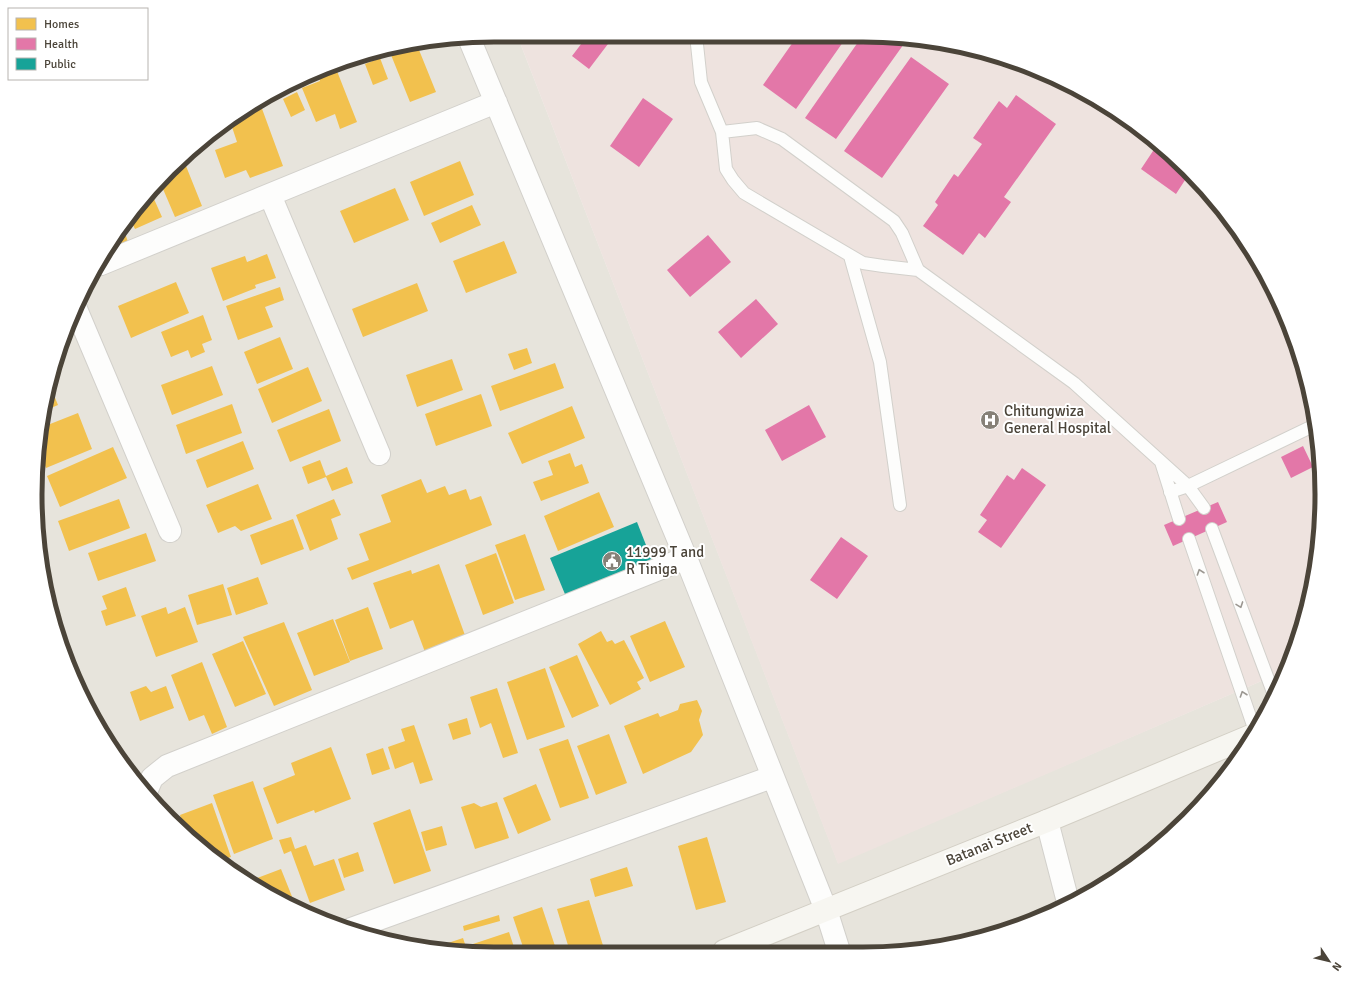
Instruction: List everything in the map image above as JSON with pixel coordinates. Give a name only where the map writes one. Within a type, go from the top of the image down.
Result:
[{"type":"street","points":[[471,43],[686,558],[826,910],[838,947]]},
{"type":"street","points":[[107,262],[496,102]]},
{"type":"street","points":[[270,195],[379,454]]},
{"type":"street","points":[[79,315],[170,531]]},
{"type":"street","points":[[149,786],[152,778],[166,766],[686,558]]},
{"type":"street","name":"Batanai Street","points":[[734,947],[1047,821],[1243,739]]},
{"type":"street","points":[[359,926],[772,777]]},
{"type":"street","points":[[1047,821],[1067,898]]},
{"type":"lane","points":[[697,42],[701,82],[722,132],[726,169],[732,180],[744,193],[850,256],[863,262],[882,266],[918,270],[1074,383],[1188,486],[1204,508]]},
{"type":"lane","points":[[722,132],[757,128],[782,139],[894,221],[902,233],[918,270]]},
{"type":"lane","points":[[850,256],[880,362],[900,504]]},
{"type":"lane","points":[[1170,492],[1188,486],[1310,428]]},
{"type":"lane","points":[[1162,462],[1179,519]]},
{"type":"lane","points":[[1212,529],[1271,688]]},
{"type":"lane","points":[[1189,539],[1252,724]]},
{"type":"shaded area","points":[[520,42],[838,863],[1278,674],[1254,721],[1239,746],[1203,793],[1161,835],[1114,871],[1063,900],[1036,913],[980,932],[922,943],[862,947],[494,947],[435,943],[406,938],[377,932],[321,913],[268,886],[243,871],[219,853],[196,835],[154,793],[136,770],[118,746],[103,721],[76,668],[57,612],[46,554],[42,494],[46,435],[57,377],[76,321],[103,268],[118,243],[154,196],[196,154],[243,118],[268,103],[321,76],[349,66],[377,57],[435,46],[465,43]]},
{"type":"shaded area","name":"Chitungwiza General Hospital","points":[[520,42],[892,43],[922,46],[980,57],[1036,76],[1089,103],[1114,118],[1161,154],[1203,196],[1239,243],[1268,294],[1281,321],[1300,377],[1306,406],[1311,435],[1315,494],[1311,554],[1306,583],[1300,612],[1278,674],[838,864]]},
{"type":"building: Homes","points":[[419,49],[436,92],[410,102],[391,54]]},
{"type":"building: Homes","points":[[380,58],[388,79],[373,85],[365,64]]},
{"type":"building: Homes","points":[[337,70],[357,122],[340,129],[335,114],[316,122],[302,88],[320,81],[319,77]]},
{"type":"building: Homes","points":[[297,92],[305,110],[291,117],[283,99]]},
{"type":"building: Homes","points":[[261,107],[283,166],[250,178],[246,170],[225,178],[215,150],[237,142],[232,126]]},
{"type":"building: Homes","points":[[460,161],[474,195],[424,216],[410,182]]},
{"type":"building: Homes","points":[[185,165],[202,206],[175,217],[162,188]]},
{"type":"building: Homes","points":[[395,188],[409,220],[354,243],[340,211]]},
{"type":"building: Homes","points":[[153,197],[162,217],[135,229],[132,224]]},
{"type":"building: Homes","points":[[472,205],[481,225],[440,243],[431,223]]},
{"type":"building: Homes","points":[[125,233],[128,242],[116,246]]},
{"type":"building: Homes","points":[[504,241],[517,273],[466,293],[453,261]]},
{"type":"building: Homes","points":[[267,254],[276,278],[255,285],[256,288],[223,301],[211,268],[245,256],[247,262]]},
{"type":"building: Homes","points":[[176,282],[189,313],[131,338],[118,306]]},
{"type":"building: Homes","points":[[417,283],[428,311],[363,337],[352,309]]},
{"type":"building: Homes","points":[[280,287],[284,300],[265,307],[273,327],[238,340],[226,306]]},
{"type":"building: Homes","points":[[203,315],[212,340],[202,344],[205,352],[191,358],[188,350],[171,357],[161,332]]},
{"type":"building: Homes","points":[[280,337],[293,369],[257,384],[244,352]]},
{"type":"building: Homes","points":[[527,348],[532,363],[514,370],[508,354]]},
{"type":"building: Homes","points":[[452,359],[463,390],[417,407],[406,375]]},
{"type":"building: Homes","points":[[555,363],[564,388],[500,411],[491,386]]},
{"type":"building: Homes","points":[[212,366],[223,395],[172,415],[161,385]]},
{"type":"building: Homes","points":[[308,367],[322,401],[272,423],[258,389]]},
{"type":"building: Homes","points":[[53,394],[58,405],[51,408]]},
{"type":"building: Homes","points":[[481,394],[492,426],[436,446],[425,414]]},
{"type":"building: Homes","points":[[232,404],[242,433],[186,454],[176,425]]},
{"type":"building: Homes","points":[[572,406],[585,438],[522,464],[508,433]]},
{"type":"building: Homes","points":[[329,409],[341,441],[290,462],[277,430]]},
{"type":"building: Homes","points":[[78,413],[92,449],[46,468],[43,462],[48,425]]},
{"type":"building: Homes","points":[[243,441],[254,469],[207,488],[196,460]]},
{"type":"building: Homes","points":[[113,447],[127,478],[60,507],[47,476]]},
{"type":"building: Homes","points":[[570,453],[575,467],[582,464],[589,483],[541,501],[533,482],[553,475],[548,461]]},
{"type":"building: Homes","points":[[320,460],[326,476],[347,467],[353,483],[332,491],[326,477],[308,484],[302,467]]},
{"type":"building: Homes","points":[[421,479],[427,493],[445,486],[449,495],[466,489],[470,500],[481,496],[492,525],[352,580],[347,568],[369,560],[359,534],[391,522],[381,495]]},
{"type":"building: Homes","points":[[258,484],[272,519],[241,531],[235,526],[218,533],[206,505]]},
{"type":"building: Homes","points":[[599,492],[614,527],[558,551],[544,516]]},
{"type":"building: Homes","points":[[119,499],[130,528],[69,551],[58,521]]},
{"type":"building: Homes","points":[[334,499],[341,515],[331,519],[338,539],[310,551],[296,515]]},
{"type":"building: Homes","points":[[293,519],[304,549],[261,565],[250,535]]},
{"type":"building: Homes","points":[[146,533],[156,561],[98,581],[88,553]]},
{"type":"building: Homes","points":[[525,534],[545,590],[515,600],[495,545]]},
{"type":"building: Homes","points":[[496,553],[514,603],[483,615],[465,565]]},
{"type":"building: Homes","points":[[439,564],[466,638],[425,652],[413,620],[390,629],[373,583],[411,570],[412,574]]},
{"type":"building: Homes","points":[[258,577],[268,604],[236,615],[227,588]]},
{"type":"building: Homes","points":[[223,584],[232,615],[197,625],[188,595]]},
{"type":"building: Homes","points":[[126,587],[136,616],[106,626],[101,611],[107,609],[102,596]]},
{"type":"building: Homes","points":[[166,607],[168,614],[185,607],[198,642],[156,657],[141,616]]},
{"type":"building: Homes","points":[[368,607],[383,649],[350,661],[335,620]]},
{"type":"building: Homes","points":[[333,619],[350,662],[314,676],[297,633]]},
{"type":"building: Homes","points":[[665,621],[685,667],[650,682],[630,636]]},
{"type":"building: Homes","points":[[284,622],[312,690],[274,706],[243,637]]},
{"type":"building: Homes","points":[[601,631],[607,642],[612,640],[615,644],[624,640],[644,678],[637,682],[641,689],[610,705],[578,644]]},
{"type":"building: Homes","points":[[243,641],[266,694],[235,707],[212,654]]},
{"type":"building: Homes","points":[[577,655],[599,706],[572,718],[549,667]]},
{"type":"building: Homes","points":[[202,662],[227,727],[212,734],[204,715],[189,721],[171,675]]},
{"type":"building: Homes","points":[[545,668],[565,727],[527,740],[507,682]]},
{"type":"building: Homes","points":[[146,686],[151,692],[166,686],[174,708],[140,721],[130,692]]},
{"type":"building: Homes","points":[[497,688],[518,753],[503,758],[491,723],[480,728],[470,697]]},
{"type":"building: Homes","points":[[697,700],[702,711],[699,720],[703,735],[691,752],[643,774],[624,726],[658,713],[660,717],[678,710],[680,704]]},
{"type":"building: Homes","points":[[467,718],[471,734],[453,740],[448,724]]},
{"type":"building: Homes","points":[[414,725],[433,780],[420,784],[413,762],[395,769],[388,747],[405,741],[401,729]]},
{"type":"building: Homes","points":[[609,734],[627,783],[596,795],[577,746]]},
{"type":"building: Homes","points":[[568,739],[589,798],[560,808],[539,749]]},
{"type":"building: Homes","points":[[331,747],[351,799],[315,813],[314,810],[277,824],[263,788],[295,775],[291,763]]},
{"type":"building: Homes","points":[[383,748],[390,769],[372,775],[366,754]]},
{"type":"building: Homes","points":[[253,781],[273,839],[234,854],[213,795]]},
{"type":"building: Homes","points":[[536,784],[551,820],[518,834],[503,798]]},
{"type":"building: Homes","points":[[497,802],[509,838],[475,849],[461,807],[474,803],[481,807]]},
{"type":"building: Homes","points":[[212,803],[231,857],[226,859],[196,835],[182,821],[180,815]]},
{"type":"building: Homes","points":[[410,809],[431,871],[394,884],[373,823]]},
{"type":"building: Homes","points":[[442,826],[447,845],[426,851],[421,832]]},
{"type":"building: Homes","points":[[291,837],[295,849],[306,845],[314,866],[334,859],[345,890],[310,903],[291,851],[284,854],[279,840]]},
{"type":"building: Homes","points":[[707,837],[726,902],[696,910],[678,846]]},
{"type":"building: Homes","points":[[358,852],[364,871],[344,878],[338,859]]},
{"type":"building: Homes","points":[[627,867],[633,886],[595,897],[590,879]]},
{"type":"building: Homes","points":[[281,869],[293,900],[268,886],[256,879]]},
{"type":"building: Homes","points":[[589,900],[603,947],[568,947],[557,909]]},
{"type":"building: Homes","points":[[542,907],[555,947],[523,947],[513,917]]},
{"type":"building: Homes","points":[[499,915],[500,921],[464,931],[463,926]]},
{"type":"building: Homes","points":[[509,932],[514,947],[474,946],[473,944]]},
{"type":"building: Homes","points":[[463,938],[466,946],[465,946],[445,944]]},
{"type":"building: Health","points":[[583,42],[609,42],[589,69],[572,56]]},
{"type":"building: Health","points":[[793,42],[843,42],[796,109],[763,85]]},
{"type":"building: Health","points":[[858,42],[904,44],[836,139],[805,118]]},
{"type":"building: Health","points":[[911,57],[949,84],[882,178],[844,151]]},
{"type":"building: Health","points":[[1016,95],[1056,124],[1004,197],[1011,202],[985,238],[979,233],[963,255],[923,226],[938,205],[935,202],[954,174],[958,177],[982,144],[973,138],[999,101],[1007,108]]},
{"type":"building: Health","points":[[643,98],[673,119],[639,167],[610,146]]},
{"type":"building: Health","points":[[1154,149],[1186,179],[1176,194],[1141,169]]},
{"type":"building: Health","points":[[708,235],[731,262],[690,297],[667,270]]},
{"type":"building: Health","points":[[756,299],[778,324],[741,358],[718,332]]},
{"type":"building: Health","points":[[809,405],[826,437],[782,461],[765,430]]},
{"type":"building: Health","points":[[1303,446],[1313,467],[1291,478],[1281,457]]},
{"type":"building: Health","points":[[1022,468],[1046,485],[1001,548],[978,532],[987,520],[980,515],[1007,475],[1014,480]]},
{"type":"building: Health","points":[[1218,502],[1227,522],[1173,546],[1164,525]]},
{"type":"building: Health","points":[[841,537],[868,556],[837,599],[810,580]]},
{"type":"building: Public","points":[[637,522],[653,563],[567,599],[550,558]]},
{"type":"place","name":"Chitungwiza General Hospital","points":[[990,420]]},
{"type":"place","name":"11999 T and R Tiniga","points":[[612,561]]}]
